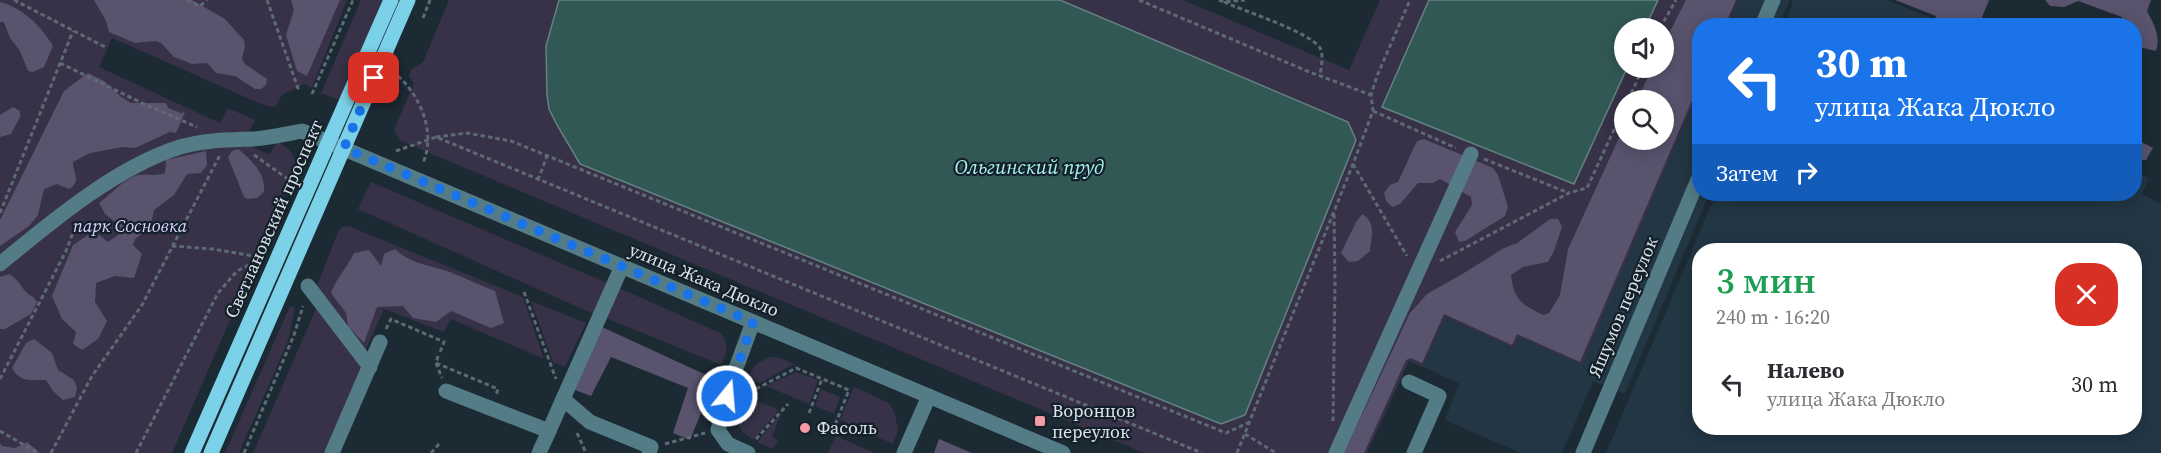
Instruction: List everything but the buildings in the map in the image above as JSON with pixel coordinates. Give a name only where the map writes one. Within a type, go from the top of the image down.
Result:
[{"type":"main road","name":"Светлановский проспект","points":[[211,453],[337,145],[391,0]]},
{"type":"main road","name":"Светлановский проспект","points":[[192,453],[408,0]]},
{"type":"street","points":[[1765,18],[1773,0]]},
{"type":"street","name":"улица Жака Дюкло","points":[[0,264],[117,176],[156,156],[182,146],[255,139],[302,131],[1063,453]]},
{"type":"street","points":[[1336,453],[1472,154]]},
{"type":"street","name":"Яшумов переулок","points":[[1583,453],[1692,194]]},
{"type":"street","points":[[539,453],[622,266]]},
{"type":"street","points":[[306,294],[370,367]]},
{"type":"street","points":[[746,452],[728,444],[718,430],[732,379],[753,322]]},
{"type":"street","points":[[332,453],[381,342]]},
{"type":"street","points":[[1409,382],[1439,396],[1414,453]]},
{"type":"street","points":[[446,391],[549,431]]},
{"type":"street","points":[[904,453],[929,396]]},
{"type":"street","points":[[563,399],[590,422],[650,450]]},
{"type":"path","points":[[14,0],[107,48]]},
{"type":"path","points":[[187,0],[200,6],[207,0]]},
{"type":"path","points":[[267,0],[299,91]]},
{"type":"path","points":[[312,94],[353,0]]},
{"type":"path","points":[[423,18],[430,0]]},
{"type":"path","points":[[1139,0],[1371,95]]},
{"type":"path","points":[[1218,0],[1309,37],[1320,48],[1322,54],[1320,76]]},
{"type":"path","points":[[1224,2],[1245,0]]},
{"type":"path","points":[[1237,453],[1353,164],[1373,111],[1371,95],[1377,76],[1410,0]]},
{"type":"path","points":[[1666,18],[1676,0]]},
{"type":"path","points":[[0,213],[73,31]]},
{"type":"path","points":[[60,63],[144,104],[203,129]]},
{"type":"path","points":[[398,76],[408,85],[417,99],[429,139],[428,152],[423,163]]},
{"type":"path","points":[[1353,164],[1418,273],[1569,193],[1587,188],[1614,130]]},
{"type":"path","points":[[396,152],[436,137],[467,133],[511,141],[1226,433],[1250,422]]},
{"type":"path","points":[[436,137],[1202,453]]},
{"type":"path","points":[[51,453],[92,376],[142,305],[227,140],[239,144],[299,187]]},
{"type":"path","points":[[538,180],[547,156]]},
{"type":"path","points":[[0,379],[66,251],[87,197]]},
{"type":"path","points":[[1333,430],[1334,210]]},
{"type":"path","points":[[136,453],[218,293],[237,271],[258,259],[266,258],[213,249],[172,246]]},
{"type":"path","points":[[524,292],[563,399]]},
{"type":"path","points":[[244,453],[294,335],[306,294]]},
{"type":"path","points":[[381,342],[391,319],[444,342],[436,363],[498,389]]},
{"type":"path","points":[[756,389],[796,368],[849,390],[835,425]]},
{"type":"path","points":[[809,413],[822,379]]},
{"type":"path","points":[[746,452],[788,404]]},
{"type":"path","points":[[650,450],[718,430]]},
{"type":"path","points":[[0,431],[38,453]]},
{"type":"path","points":[[577,432],[586,453]]},
{"type":"path","points":[[1245,434],[1276,453]]},
{"type":"path","points":[[431,453],[439,444]]},
{"type":"shaded area","points":[[1738,0],[1790,0],[1782,18],[1730,18]]},
{"type":"shaded area","points":[[1793,0],[1887,0],[1931,18],[1787,18]]},
{"type":"shaded area","points":[[1692,106],[1692,201],[1706,201],[1625,394],[1593,381],[1562,453],[1521,453],[1445,420],[1459,383],[1423,367],[1445,317],[1513,348],[1519,336],[1582,364]]},
{"type":"shaded area","points":[[2142,175],[2149,178],[2142,194]]},
{"type":"shaded area","points":[[2142,194],[2161,204],[2161,453],[1606,453],[1692,251],[1692,435],[2142,435],[2142,243],[1695,243],[1713,201],[2142,201]]},
{"type":"green space","name":"парк Сосновка","points":[[0,0],[347,0],[312,88],[304,84],[282,95],[276,106],[270,107],[254,101],[112,38],[99,67],[220,123],[228,108],[255,120],[246,137],[247,144],[269,155],[277,142],[290,152],[297,167],[172,453],[0,453]]},
{"type":"green space","points":[[94,0],[192,0],[225,19],[244,40],[242,59],[245,64],[267,79],[266,85],[261,89],[255,89],[235,76],[216,73],[207,63],[192,64],[174,57],[161,43],[155,41],[135,43],[109,32],[106,21]]},
{"type":"green space","points":[[291,0],[340,0],[307,76],[297,71],[286,35],[294,10]]},
{"type":"green space","points":[[361,0],[385,0],[342,101],[321,93]]},
{"type":"green space","points":[[449,0],[1183,0],[1349,70],[1380,0],[1738,0],[1730,18],[1692,18],[1692,106],[1674,149],[1674,90],[1614,90],[1614,150],[1673,150],[1582,365],[1519,337],[1513,348],[1445,317],[1423,367],[1409,361],[1367,453],[1144,453],[401,141],[394,130],[414,83],[409,76],[411,70],[423,62]]},
{"type":"green space","points":[[1686,0],[1736,0],[1728,18],[1692,18],[1692,100],[1674,142],[1674,90],[1642,90],[1647,78],[1674,78],[1674,23]]},
{"type":"green space","points":[[1895,0],[1989,0],[1982,18],[1935,18],[1936,16]]},
{"type":"green space","points":[[2045,0],[2151,0],[2147,11],[2157,36],[2156,51],[2142,48],[2142,18],[2122,18],[2078,1],[2064,7],[2050,6]]},
{"type":"green space","points":[[0,2],[24,13],[37,25],[53,46],[44,67],[33,72],[28,71],[4,22],[0,22]]},
{"type":"green space","points":[[88,73],[104,81],[131,103],[166,103],[168,108],[181,113],[185,112],[176,133],[170,132],[135,148],[123,147],[90,153],[73,162],[75,184],[69,189],[57,184],[44,189],[38,215],[29,226],[0,246],[0,220],[64,91]]},
{"type":"green space","points":[[13,107],[20,111],[20,117],[11,134],[0,137],[0,115]]},
{"type":"green space","points":[[1424,139],[1493,168],[1498,175],[1508,207],[1505,216],[1465,241],[1459,242],[1455,232],[1472,205],[1471,197],[1440,179],[1432,183],[1418,183],[1400,204],[1392,207],[1386,201],[1384,193],[1390,185],[1398,182],[1417,141]]},
{"type":"green space","points":[[2142,142],[2153,148],[2146,160],[2142,160]]},
{"type":"green space","points":[[238,149],[252,162],[263,179],[264,192],[257,198],[244,197],[228,157],[232,151]]},
{"type":"green space","points":[[1614,149],[1671,150],[1580,362],[1517,334],[1512,345],[1444,314],[1422,363],[1411,358],[1406,360],[1364,453],[1344,453],[1410,313],[1427,294],[1504,248],[1517,243],[1550,219],[1558,219],[1562,227],[1548,262],[1523,267],[1511,275],[1514,290],[1520,300],[1543,315],[1549,313],[1560,295],[1568,249]]},
{"type":"green space","points":[[206,151],[207,165],[201,173],[187,174],[174,195],[154,210],[150,228],[135,239],[133,245],[142,254],[134,278],[115,276],[96,283],[95,302],[107,321],[98,339],[82,350],[73,344],[76,332],[62,319],[52,296],[73,245],[94,231],[108,242],[118,235],[118,224],[105,214],[99,203],[130,178],[165,173],[166,160]]},
{"type":"green space","points":[[371,182],[610,284],[596,315],[358,209]]},
{"type":"green space","points":[[1362,214],[1371,226],[1370,251],[1358,261],[1349,262],[1341,253]]},
{"type":"green space","points":[[348,226],[523,297],[544,359],[451,319],[444,332],[384,309],[365,352],[315,291],[338,232],[342,227]]},
{"type":"green space","points":[[395,249],[413,261],[447,271],[495,291],[504,323],[491,328],[451,311],[436,322],[413,318],[403,306],[377,307],[364,343],[348,326],[346,313],[331,293],[354,253],[369,250],[381,266],[384,254]]},
{"type":"green space","points":[[9,274],[37,302],[31,314],[5,329],[0,329],[0,277]]},
{"type":"green space","points":[[619,288],[720,333],[725,341],[726,349],[721,365],[606,318]]},
{"type":"green space","points":[[531,301],[586,323],[565,367],[553,362]]},
{"type":"green space","points":[[290,306],[295,308],[288,341],[239,453],[225,453]]},
{"type":"green space","points":[[316,309],[364,370],[326,453],[253,453]]},
{"type":"green space","points":[[602,327],[715,379],[690,440],[673,433],[688,388],[611,357],[591,396],[575,390]]},
{"type":"green space","points":[[34,339],[52,353],[58,370],[74,380],[77,388],[75,397],[63,400],[46,380],[27,380],[15,373],[12,368],[26,343]]},
{"type":"green space","points":[[769,357],[777,357],[794,364],[760,383],[747,378],[756,364]]},
{"type":"green space","points":[[796,372],[818,380],[809,404],[766,386]]},
{"type":"green space","points":[[854,387],[889,403],[895,414],[898,430],[893,444],[840,420]]},
{"type":"green space","points":[[821,389],[840,397],[834,414],[815,406]]},
{"type":"green space","points":[[740,393],[779,410],[753,440],[742,430],[736,419],[736,407]]},
{"type":"green space","points":[[782,412],[772,437],[778,440],[773,449],[757,442]]},
{"type":"green space","points":[[836,436],[875,453],[828,453]]},
{"type":"green space","points":[[939,439],[972,453],[934,453]]},
{"type":"green space","points":[[27,442],[40,453],[0,453],[0,443],[2,446],[15,448]]},
{"type":"water","name":"Ольгинский пруд","points":[[559,0],[1060,0],[1348,122],[1356,140],[1245,415],[1221,424],[580,164],[549,109],[547,95],[546,46]]},
{"type":"water","points":[[1429,0],[1658,0],[1650,18],[1614,18],[1614,78],[1622,78],[1617,90],[1614,90],[1614,96],[1574,184],[1382,107]]},
{"type":"place","name":"Воронцов переулок","points":[[1040,421]]},
{"type":"place","name":"Фасоль","points":[[805,428]]},
{"type":"route","points":[[374,78],[344,148],[753,322],[727,396]]}]
